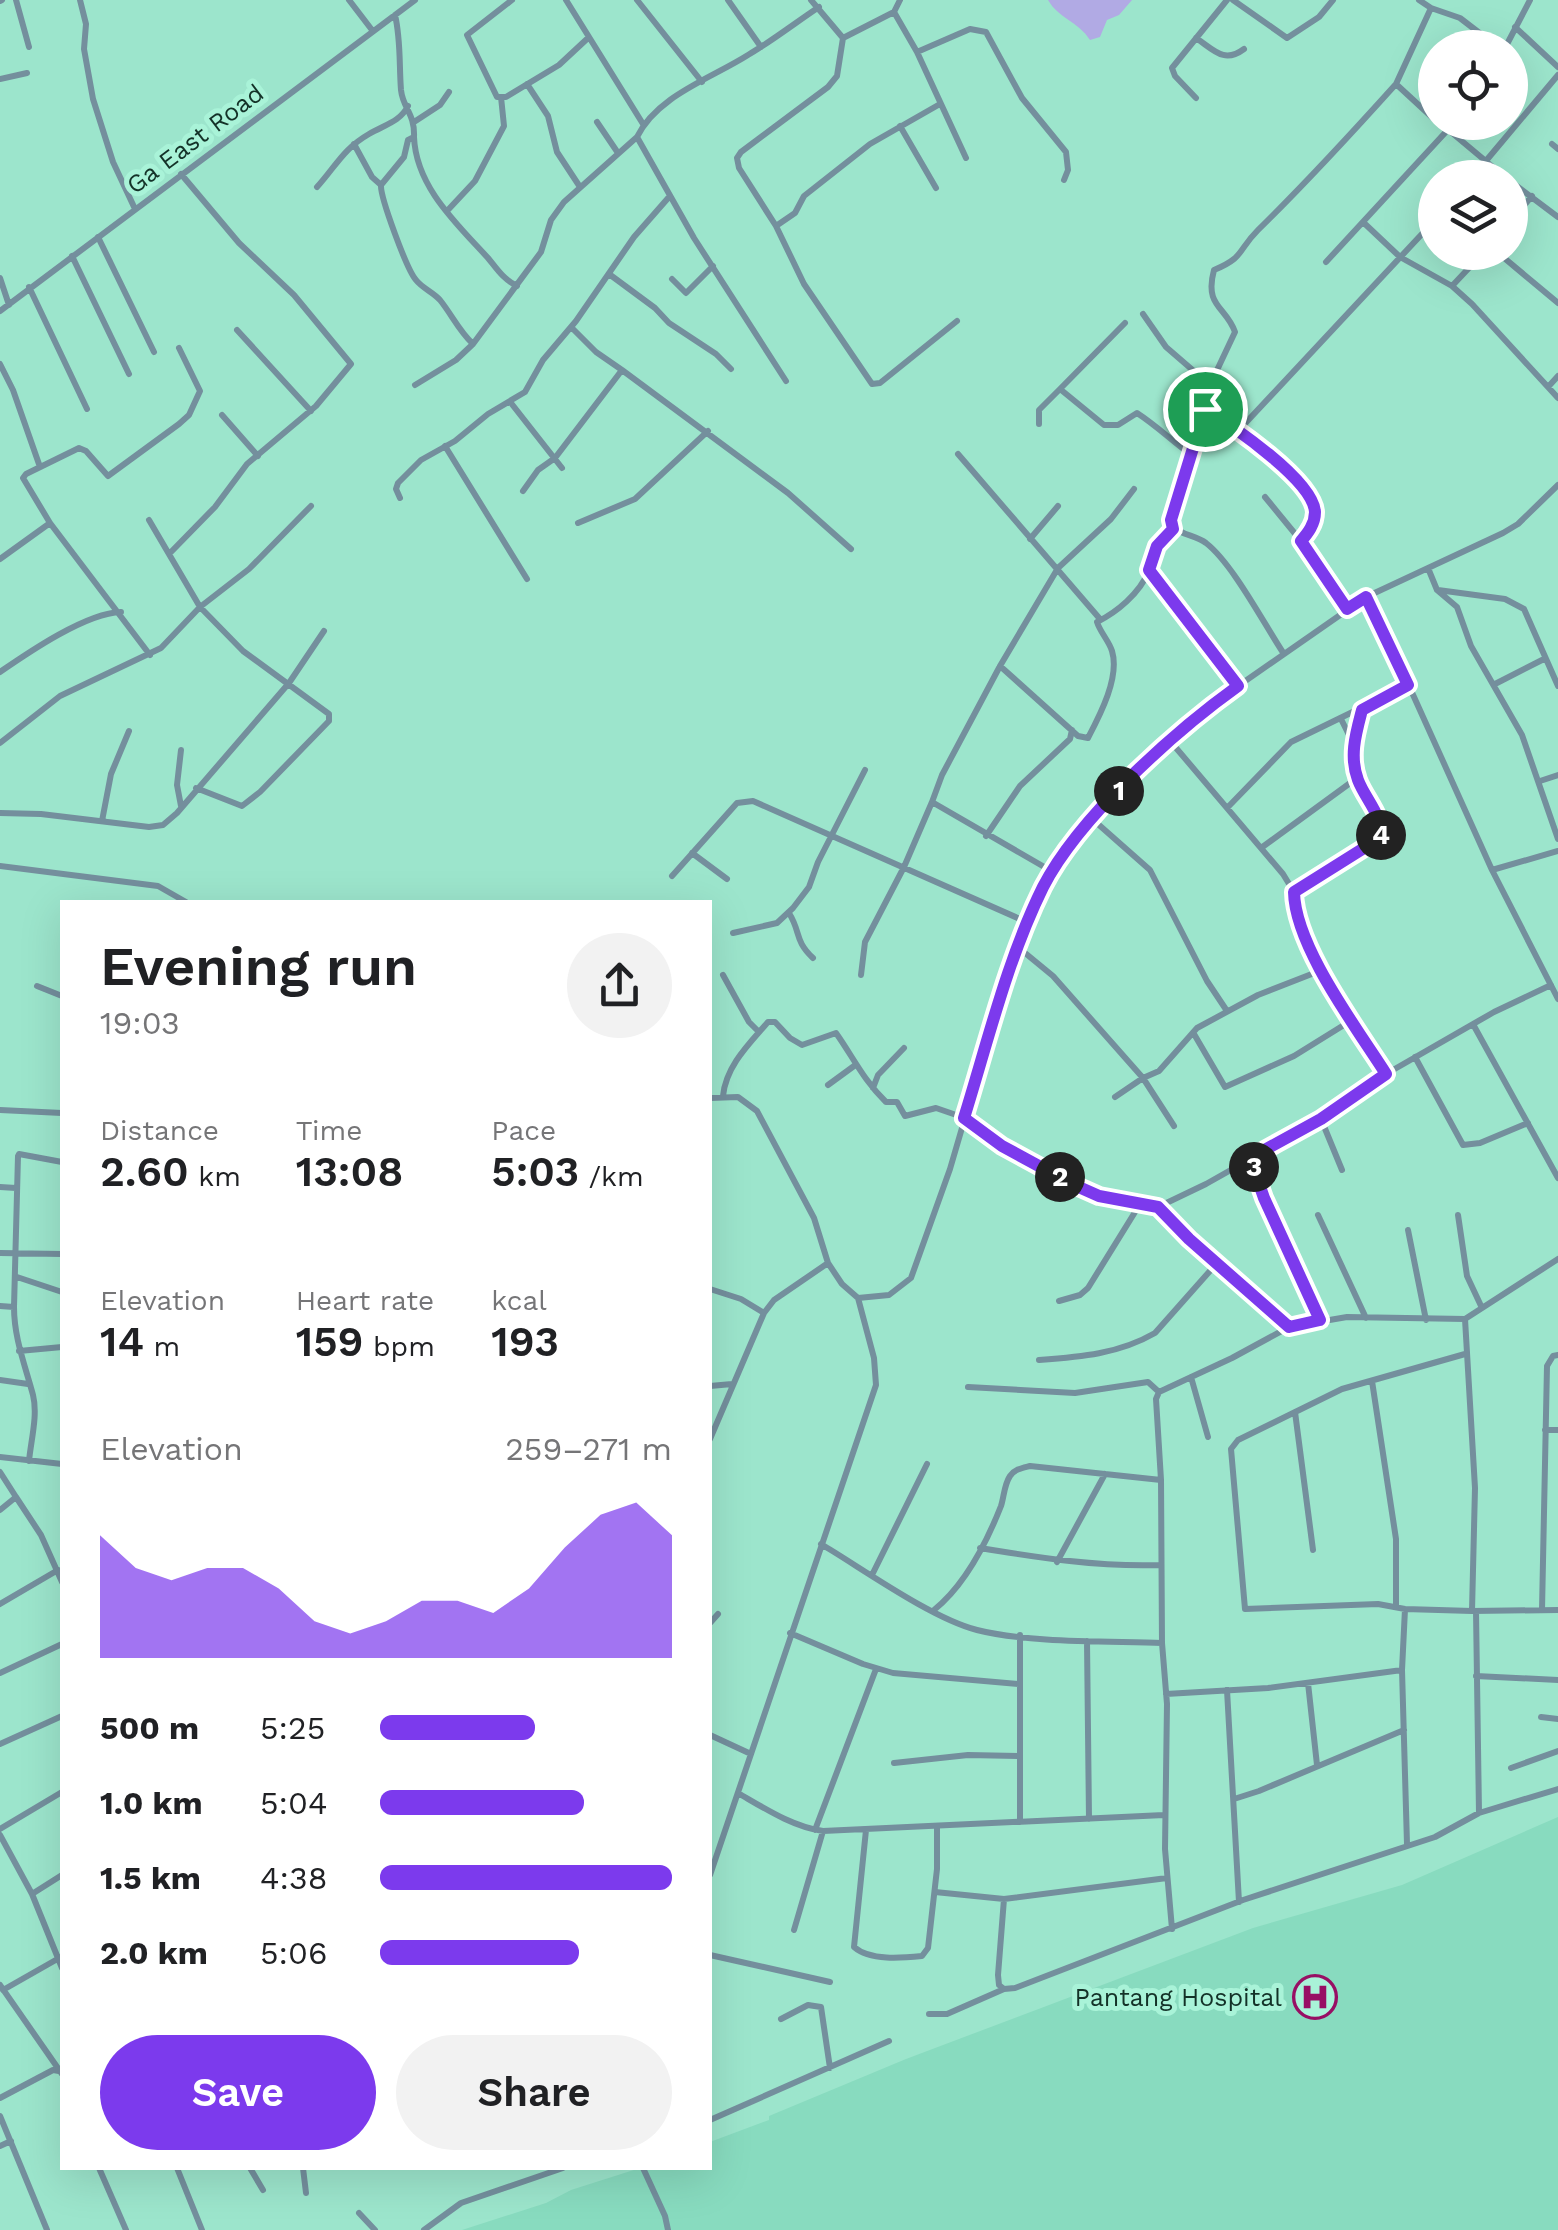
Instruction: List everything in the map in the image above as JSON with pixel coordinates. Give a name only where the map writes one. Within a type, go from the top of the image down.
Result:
[{"type":"street","points":[[16,0],[29,46]]},
{"type":"street","points":[[80,0],[86,20],[84,49],[93,98],[113,162],[135,209]]},
{"type":"street","points":[[348,0],[372,30]]},
{"type":"street","name":"Ga East Road","points":[[0,311],[414,0]]},
{"type":"street","points":[[501,98],[485,78],[467,35],[512,0]]},
{"type":"street","points":[[566,0],[643,124]]},
{"type":"street","points":[[636,0],[702,82]]},
{"type":"street","points":[[728,0],[761,48]]},
{"type":"street","points":[[811,0],[843,38],[837,76],[828,87],[741,152],[739,168],[776,226],[804,284],[872,384],[880,383],[957,321]]},
{"type":"street","points":[[843,38],[894,12],[900,0]]},
{"type":"street","points":[[1196,98],[1172,68],[1230,0],[1287,38],[1320,16],[1333,0]]},
{"type":"street","points":[[1419,0],[1477,30]]},
{"type":"street","points":[[1513,30],[1530,0]]},
{"type":"street","points":[[415,385],[456,360],[473,344],[546,242],[551,220],[637,137],[643,124],[666,103],[761,48],[819,8]]},
{"type":"street","points":[[1173,529],[1171,520],[1210,386],[1235,332],[1213,303],[1214,270],[1236,260],[1250,238],[1294,197],[1396,84],[1431,8]]},
{"type":"street","points":[[894,12],[966,158]]},
{"type":"street","points":[[395,15],[401,89],[414,122],[415,152],[423,176],[502,276],[516,286]]},
{"type":"street","points":[[1515,27],[1558,66]]},
{"type":"street","points":[[916,52],[970,29],[986,32],[1022,98],[1066,152],[1068,170],[1064,180]]},
{"type":"street","points":[[501,98],[559,65],[588,38]]},
{"type":"street","points":[[1196,38],[1226,57],[1244,49]]},
{"type":"street","points":[[0,79],[27,72]]},
{"type":"street","points":[[1490,160],[1558,75]]},
{"type":"street","points":[[528,84],[552,124],[557,152],[580,188]]},
{"type":"street","points":[[1396,84],[1418,104]]},
{"type":"street","points":[[414,122],[440,104],[449,92]]},
{"type":"street","points":[[448,211],[475,181],[504,126],[501,98]]},
{"type":"street","points":[[776,226],[795,213],[804,196],[870,144],[940,104]]},
{"type":"street","points":[[317,187],[338,157],[400,119],[408,106]]},
{"type":"street","points":[[597,122],[618,152]]},
{"type":"street","points":[[900,126],[936,188]]},
{"type":"street","points":[[381,185],[400,165],[408,140],[414,137]]},
{"type":"street","points":[[637,137],[712,266],[786,381]]},
{"type":"street","points":[[1326,262],[1442,140]]},
{"type":"street","points":[[1460,140],[1483,160]]},
{"type":"street","points":[[354,144],[372,177],[381,185],[382,205],[415,280],[440,300],[473,344]]},
{"type":"street","points":[[171,552],[215,508],[236,478],[310,411],[348,370],[350,358],[294,294],[239,242],[181,174]]},
{"type":"street","points":[[1528,193],[1558,217]]},
{"type":"street","points":[[1528,201],[1532,196]]},
{"type":"street","points":[[400,498],[398,483],[421,460],[488,414],[511,403],[535,379],[543,360],[634,237],[670,197]]},
{"type":"street","points":[[1364,223],[1400,256],[1452,286],[1558,398]]},
{"type":"street","points":[[98,236],[154,352]]},
{"type":"street","points":[[1239,430],[1418,237]]},
{"type":"street","points":[[72,256],[129,374]]},
{"type":"street","points":[[672,279],[686,293],[712,266]]},
{"type":"street","points":[[1452,286],[1467,270]]},
{"type":"street","points":[[1519,270],[1558,303]]},
{"type":"street","points":[[609,274],[731,368]]},
{"type":"street","points":[[0,278],[9,304]]},
{"type":"street","points":[[29,287],[86,409]]},
{"type":"street","points":[[1143,314],[1166,347],[1210,386]]},
{"type":"street","points":[[1038,424],[1039,410],[1124,324]]},
{"type":"street","points":[[571,327],[596,352],[788,493],[852,549]]},
{"type":"street","points":[[238,330],[310,411]]},
{"type":"street","points":[[150,654],[50,523],[23,478],[83,448],[108,476],[179,424],[194,407],[200,391],[179,348]]},
{"type":"street","points":[[0,364],[14,390],[40,467]]},
{"type":"street","points":[[524,492],[622,370]]},
{"type":"street","points":[[1548,387],[1558,376]]},
{"type":"street","points":[[1060,389],[1104,425],[1118,425],[1137,414],[1190,454]]},
{"type":"street","points":[[511,403],[562,468]]},
{"type":"street","points":[[1205,409],[1262,448],[1312,501],[1314,520],[1301,541]]},
{"type":"street","points":[[222,415],[258,456]]},
{"type":"street","points":[[578,522],[635,499],[708,431]]},
{"type":"street","points":[[445,446],[528,579]]},
{"type":"street","points":[[958,454],[1100,619]]},
{"type":"street","points":[[858,1298],[889,1295],[911,1278],[924,1249],[1006,981],[1053,872],[1090,817],[1208,707],[1366,597],[1518,524],[1558,485]]},
{"type":"street","points":[[861,975],[865,942],[904,867],[942,775],[1000,666],[1058,568],[1111,519],[1134,489]]},
{"type":"street","points":[[1265,496],[1347,609]]},
{"type":"street","points":[[0,743],[60,696],[166,644],[200,607],[249,569],[310,506]]},
{"type":"street","points":[[1030,539],[1058,506]]},
{"type":"street","points":[[149,520],[200,607],[244,651],[326,710],[329,721],[242,806],[196,788]]},
{"type":"street","points":[[0,559],[50,523]]},
{"type":"street","points":[[1100,619],[1110,618],[1134,594],[1149,570],[1157,546],[1173,529]]},
{"type":"street","points":[[1173,529],[1206,544],[1284,654]]},
{"type":"street","points":[[1428,568],[1437,590],[1457,608],[1471,646],[1522,735],[1558,839]]},
{"type":"street","points":[[1149,570],[1238,686]]},
{"type":"street","points":[[1437,590],[1515,602],[1524,609],[1557,681]]},
{"type":"street","points":[[1366,597],[1492,870],[1558,999]]},
{"type":"street","points":[[0,672],[105,613],[120,612]]},
{"type":"street","points":[[1000,666],[1072,730],[1088,738],[1110,682],[1112,649],[1096,626],[1100,619]]},
{"type":"street","points":[[0,813],[156,827],[182,807],[289,684],[324,631]]},
{"type":"street","points":[[1495,684],[1544,658]]},
{"type":"street","points":[[1228,807],[1291,742],[1408,685]]},
{"type":"street","points":[[1353,743],[1362,710]]},
{"type":"street","points":[[1294,892],[1380,838],[1382,828],[1357,778],[1353,743],[1341,718]]},
{"type":"street","points":[[102,821],[111,774],[129,730]]},
{"type":"street","points":[[986,836],[1020,786],[1070,739],[1072,730]]},
{"type":"street","points":[[1171,742],[1294,892],[1296,921],[1386,1074]]},
{"type":"street","points":[[182,750],[177,785],[182,807]]},
{"type":"street","points":[[733,933],[777,923],[789,913],[809,887],[865,770]]},
{"type":"street","points":[[1540,782],[1558,775]]},
{"type":"street","points":[[1261,848],[1357,778]]},
{"type":"street","points":[[672,876],[744,800],[772,807],[833,838],[1029,923]]},
{"type":"street","points":[[932,802],[1053,872]]},
{"type":"street","points":[[1090,817],[1150,870],[1207,981],[1227,1011]]},
{"type":"street","points":[[1492,870],[1558,850]]},
{"type":"street","points":[[692,853],[727,879]]},
{"type":"street","points":[[0,866],[158,886],[182,900]]},
{"type":"street","points":[[789,913],[796,924],[798,942],[812,958]]},
{"type":"street","points":[[1019,948],[1053,976],[1143,1078],[1174,1126]]},
{"type":"street","points":[[1115,1097],[1159,1071],[1194,1034],[1227,1011],[1271,988],[1322,970]]},
{"type":"street","points":[[722,975],[749,1022],[760,1032]]},
{"type":"street","points":[[1158,1207],[1321,1119],[1386,1074],[1494,1012],[1551,985]]},
{"type":"street","points":[[37,986],[60,995]]},
{"type":"street","points":[[1194,1034],[1225,1087],[1294,1056],[1352,1020]]},
{"type":"street","points":[[723,1096],[735,1062],[768,1022],[776,1022],[790,1038],[802,1044],[836,1033],[872,1089],[886,1102],[896,1102],[904,1116],[936,1108],[964,1118],[1002,1146],[1072,1184],[1099,1196],[1158,1207],[1289,1327]]},
{"type":"street","points":[[1473,1026],[1558,1178]]},
{"type":"street","points":[[872,1089],[878,1075],[904,1048]]},
{"type":"street","points":[[1415,1057],[1460,1144],[1480,1143],[1528,1124]]},
{"type":"street","points":[[828,1085],[854,1066]]},
{"type":"street","points":[[712,1098],[738,1096],[758,1110],[814,1218],[828,1262],[842,1284],[858,1298],[874,1358],[876,1385],[738,1793],[713,1854]]},
{"type":"street","points":[[0,1110],[60,1113]]},
{"type":"street","points":[[1321,1119],[1342,1170]]},
{"type":"street","points":[[29,1461],[33,1396],[14,1329],[19,1154],[60,1162]]},
{"type":"street","points":[[1250,1158],[1264,1198],[1320,1320]]},
{"type":"street","points":[[0,1187],[16,1188]]},
{"type":"street","points":[[1059,1301],[1080,1295],[1088,1288],[1140,1204]]},
{"type":"street","points":[[1458,1214],[1466,1276],[1482,1308]]},
{"type":"street","points":[[1318,1215],[1366,1318]]},
{"type":"street","points":[[1408,1230],[1426,1320]]},
{"type":"street","points":[[0,1253],[60,1254]]},
{"type":"street","points":[[1172,1929],[1164,1814],[1166,1694],[1161,1480],[1155,1407],[1159,1392],[1289,1327],[1320,1320],[1465,1319],[1558,1261]]},
{"type":"street","points":[[712,1434],[764,1314],[774,1300],[828,1262]]},
{"type":"street","points":[[1039,1360],[1113,1351],[1142,1341],[1155,1333],[1216,1263]]},
{"type":"street","points":[[17,1277],[60,1291]]},
{"type":"street","points":[[712,1290],[741,1299],[764,1314]]},
{"type":"street","points":[[0,1306],[14,1307]]},
{"type":"street","points":[[1465,1319],[1475,1488],[1479,1813]]},
{"type":"street","points":[[20,1350],[60,1347]]},
{"type":"street","points":[[1465,1354],[1342,1389],[1249,1434],[1231,1450],[1245,1609],[1378,1604],[1474,1611],[1558,1610]]},
{"type":"street","points":[[1542,1610],[1547,1366],[1558,1355]]},
{"type":"street","points":[[1191,1376],[1208,1436]]},
{"type":"street","points":[[0,1380],[28,1384]]},
{"type":"street","points":[[1372,1381],[1396,1540],[1407,1844]]},
{"type":"street","points":[[968,1388],[1075,1394],[1148,1382],[1159,1392]]},
{"type":"street","points":[[712,1386],[732,1384]]},
{"type":"street","points":[[1295,1412],[1313,1550]]},
{"type":"street","points":[[1545,1430],[1558,1430]]},
{"type":"street","points":[[0,1458],[60,1464]]},
{"type":"street","points":[[872,1574],[928,1464]]},
{"type":"street","points":[[934,1610],[955,1591],[1002,1504],[1007,1481],[1019,1468],[1161,1480]]},
{"type":"street","points":[[0,1472],[60,1576]]},
{"type":"street","points":[[1057,1562],[1105,1474]]},
{"type":"street","points":[[0,1510],[16,1496]]},
{"type":"street","points":[[820,1544],[934,1610],[977,1630],[1162,1643]]},
{"type":"street","points":[[980,1548],[1107,1567],[1160,1565]]},
{"type":"street","points":[[0,1604],[58,1570]]},
{"type":"street","points":[[712,1622],[718,1614]]},
{"type":"street","points":[[790,1632],[876,1669],[924,1678],[975,1678],[1019,1684]]},
{"type":"street","points":[[1020,1635],[1020,1822]]},
{"type":"street","points":[[1087,1640],[1089,1819]]},
{"type":"street","points":[[0,1673],[60,1645]]},
{"type":"street","points":[[794,1930],[818,1830],[876,1669]]},
{"type":"street","points":[[1166,1694],[1402,1670]]},
{"type":"street","points":[[1476,1676],[1558,1680]]},
{"type":"street","points":[[1308,1682],[1316,1765]]},
{"type":"street","points":[[1227,1690],[1239,1902]]},
{"type":"street","points":[[0,1744],[60,1717]]},
{"type":"street","points":[[1541,1717],[1558,1719]]},
{"type":"street","points":[[1234,1799],[1404,1730]]},
{"type":"street","points":[[712,1736],[751,1754]]},
{"type":"street","points":[[1510,1768],[1558,1751]]},
{"type":"street","points":[[894,1764],[968,1755],[1019,1756]]},
{"type":"street","points":[[929,2014],[947,2014],[1239,1902],[1435,1836],[1479,1813],[1558,1789]]},
{"type":"street","points":[[60,1793],[0,1832],[60,1955]]},
{"type":"street","points":[[738,1793],[769,1811],[818,1830],[1164,1814]]},
{"type":"street","points":[[866,1830],[854,1946],[860,1952],[913,1957],[926,1953],[935,1892],[938,1826]]},
{"type":"street","points":[[32,1894],[60,1876]]},
{"type":"street","points":[[935,1892],[1004,1898],[1167,1878]]},
{"type":"street","points":[[1004,1898],[998,1976],[1004,1989]]},
{"type":"street","points":[[712,1955],[830,1982]]},
{"type":"street","points":[[60,1958],[1,1989],[60,2072]]},
{"type":"street","points":[[781,2019],[808,2004],[821,2007],[830,2068]]},
{"type":"street","points":[[712,2119],[889,2041]]},
{"type":"street","points":[[0,2098],[54,2070],[60,2073]]},
{"type":"street","points":[[0,2116],[47,2230]]},
{"type":"street","points":[[0,2146],[10,2141]]},
{"type":"street","points":[[100,2170],[126,2230]]},
{"type":"street","points":[[178,2170],[202,2230]]},
{"type":"street","points":[[251,2170],[264,2190]]},
{"type":"street","points":[[302,2170],[306,2192]]},
{"type":"street","points":[[424,2230],[461,2203],[557,2170]]},
{"type":"street","points":[[643,2170],[668,2230]]},
{"type":"street","points":[[359,2213],[375,2230]]},
{"type":"shaded area","points":[[1048,0],[1132,0],[1119,15],[1107,20],[1100,37],[1090,40]]},
{"type":"shaded area","name":"Pantang Hospital","points":[[1558,1817],[1558,2230],[462,2230],[634,2170],[712,2170],[712,2141],[906,2059],[1253,1928],[1402,1885]]},
{"type":"place","name":"Pantang Hospital","points":[[1315,1997]]},
{"type":"route","points":[[1205,409],[1262,448],[1312,501],[1314,520],[1301,541],[1347,609],[1366,597],[1408,685],[1362,710],[1353,743],[1357,778],[1382,828],[1380,838],[1294,892],[1296,921],[1386,1074],[1321,1119],[1250,1158],[1264,1198],[1320,1320],[1289,1327],[1158,1207],[1099,1196],[1072,1184],[1002,1146],[964,1118],[1006,981],[1044,886],[1090,817],[1208,707],[1238,686],[1149,570],[1157,546],[1173,529],[1171,520],[1205,409]]}]
